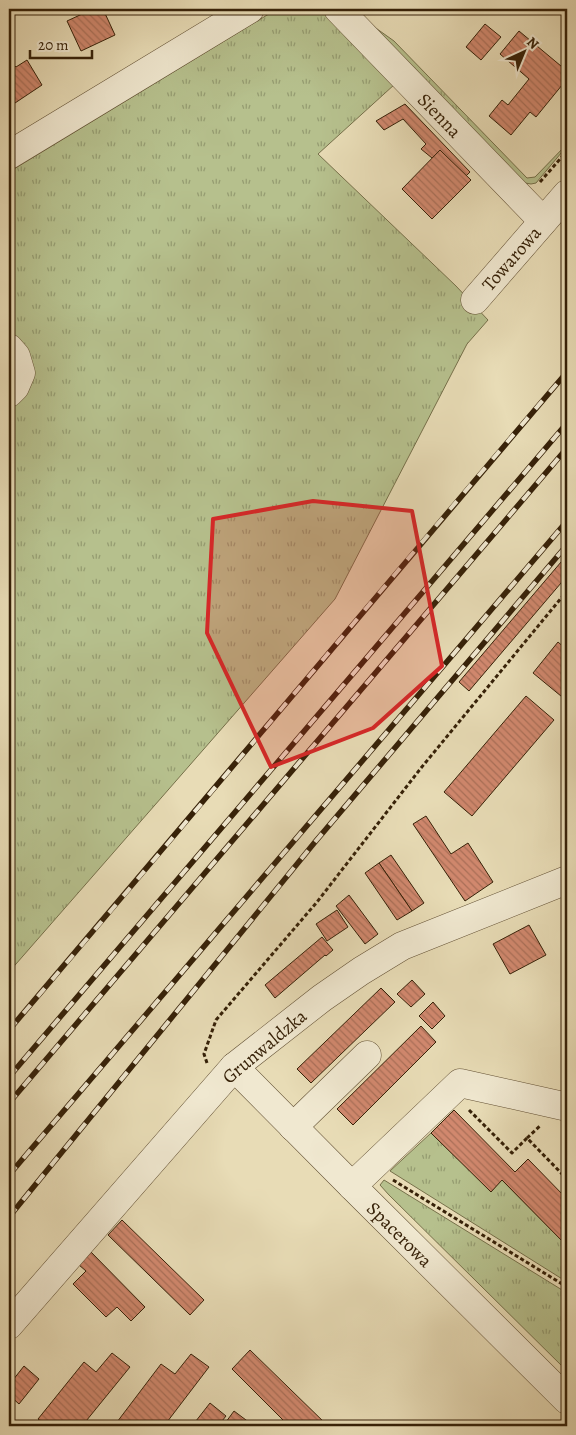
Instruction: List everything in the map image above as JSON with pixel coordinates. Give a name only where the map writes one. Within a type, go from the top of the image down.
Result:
[{"type":"street","points":[[9,155],[250,9]]},
{"type":"street","name":"Sienna","points":[[338,9],[543,221]]},
{"type":"street","name":"Towarowa","points":[[475,300],[567,194]]},
{"type":"street","points":[[9,348],[16,356],[21,373],[15,387],[9,393]]},
{"type":"street","name":"Grunwaldzka","points":[[9,1325],[234,1067],[322,998],[402,946],[567,880]]},
{"type":"street","points":[[293,1127],[368,1055]]},
{"type":"street","name":"Spacerowa","points":[[234,1067],[567,1400]]},
{"type":"street","points":[[352,1186],[460,1083],[563,1106]]},
{"type":"path","points":[[540,182],[567,151]]},
{"type":"path","points":[[213,1090],[204,1054],[216,1020],[317,902],[420,768],[567,591]]},
{"type":"path","points":[[464,1106],[512,1152],[527,1138],[567,1179]]},
{"type":"path","points":[[390,1178],[567,1287]]},
{"type":"highlighted area","points":[[313,501],[412,511],[442,666],[373,728],[271,767],[207,633],[213,519]]},
{"type":"green space","points":[[277,9],[322,9],[395,84],[318,154],[456,286],[488,320],[467,344],[335,599],[9,972],[9,408],[23,395],[28,358],[9,331],[9,172]]},
{"type":"green space","points":[[356,14],[394,41],[527,178],[535,177],[567,144],[567,146],[536,183],[525,183]]},
{"type":"green space","points":[[431,1133],[491,1191],[502,1180],[567,1246],[567,1282],[390,1171]]},
{"type":"green space","points":[[384,1180],[567,1293],[567,1371],[389,1195],[380,1185]]},
{"type":"building","points":[[93,9],[103,9],[115,35],[81,51],[67,21]]},
{"type":"building","points":[[485,24],[501,37],[481,60],[466,47]]},
{"type":"building","points":[[519,31],[567,71],[567,79],[536,117],[530,112],[511,135],[489,116],[502,100],[508,105],[529,79],[500,54]]},
{"type":"building","points":[[27,60],[42,85],[9,107],[9,70]]},
{"type":"building","points":[[405,104],[470,172],[466,176],[440,150],[432,158],[421,149],[426,144],[403,119],[384,130],[376,121]]},
{"type":"building","points":[[440,150],[471,180],[432,219],[402,189]]},
{"type":"building","points":[[567,555],[567,576],[469,691],[459,682]]},
{"type":"building","points":[[558,642],[567,650],[567,701],[533,673]]},
{"type":"building","points":[[526,696],[554,720],[472,816],[444,792]]},
{"type":"building","points":[[426,816],[451,854],[468,843],[493,882],[465,901],[413,824]]},
{"type":"building","points":[[391,855],[424,903],[412,911],[379,863]]},
{"type":"building","points":[[379,863],[412,911],[397,920],[365,873]]},
{"type":"building","points":[[349,895],[378,934],[365,944],[336,906]]},
{"type":"building","points":[[337,910],[348,927],[327,941],[316,924]]},
{"type":"building","points":[[529,925],[546,955],[510,974],[493,944]]},
{"type":"building","points":[[322,937],[333,950],[275,998],[265,985]]},
{"type":"building","points":[[412,980],[425,994],[411,1007],[397,994]]},
{"type":"building","points":[[381,988],[395,1002],[311,1083],[297,1069]]},
{"type":"building","points":[[433,1002],[445,1016],[432,1029],[419,1016]]},
{"type":"building","points":[[421,1026],[436,1042],[353,1125],[337,1109]]},
{"type":"building","points":[[454,1110],[515,1172],[528,1159],[567,1199],[567,1246],[502,1180],[491,1192],[431,1133]]},
{"type":"building","points":[[122,1220],[204,1300],[190,1315],[108,1235]]},
{"type":"building","points":[[91,1252],[145,1307],[131,1321],[117,1307],[106,1317],[73,1284],[86,1271],[79,1265]]},
{"type":"building","points":[[250,1350],[328,1426],[289,1426],[232,1369]]},
{"type":"building","points":[[112,1353],[130,1367],[82,1426],[47,1426],[38,1419],[84,1362],[96,1372]]},
{"type":"building","points":[[191,1354],[209,1367],[164,1426],[114,1426],[161,1364],[175,1374]]},
{"type":"building","points":[[24,1366],[39,1379],[19,1404],[9,1395],[9,1385]]},
{"type":"building","points":[[210,1403],[226,1416],[218,1426],[192,1426]]},
{"type":"building","points":[[234,1411],[254,1426],[223,1426]]},
{"type":"railway","points":[[9,1030],[567,372]]},
{"type":"railway","points":[[9,1077],[567,423]]},
{"type":"railway","points":[[9,1103],[567,448]]},
{"type":"railway","points":[[9,1175],[567,521]]},
{"type":"railway","points":[[9,1217],[315,842],[567,545]]}]
